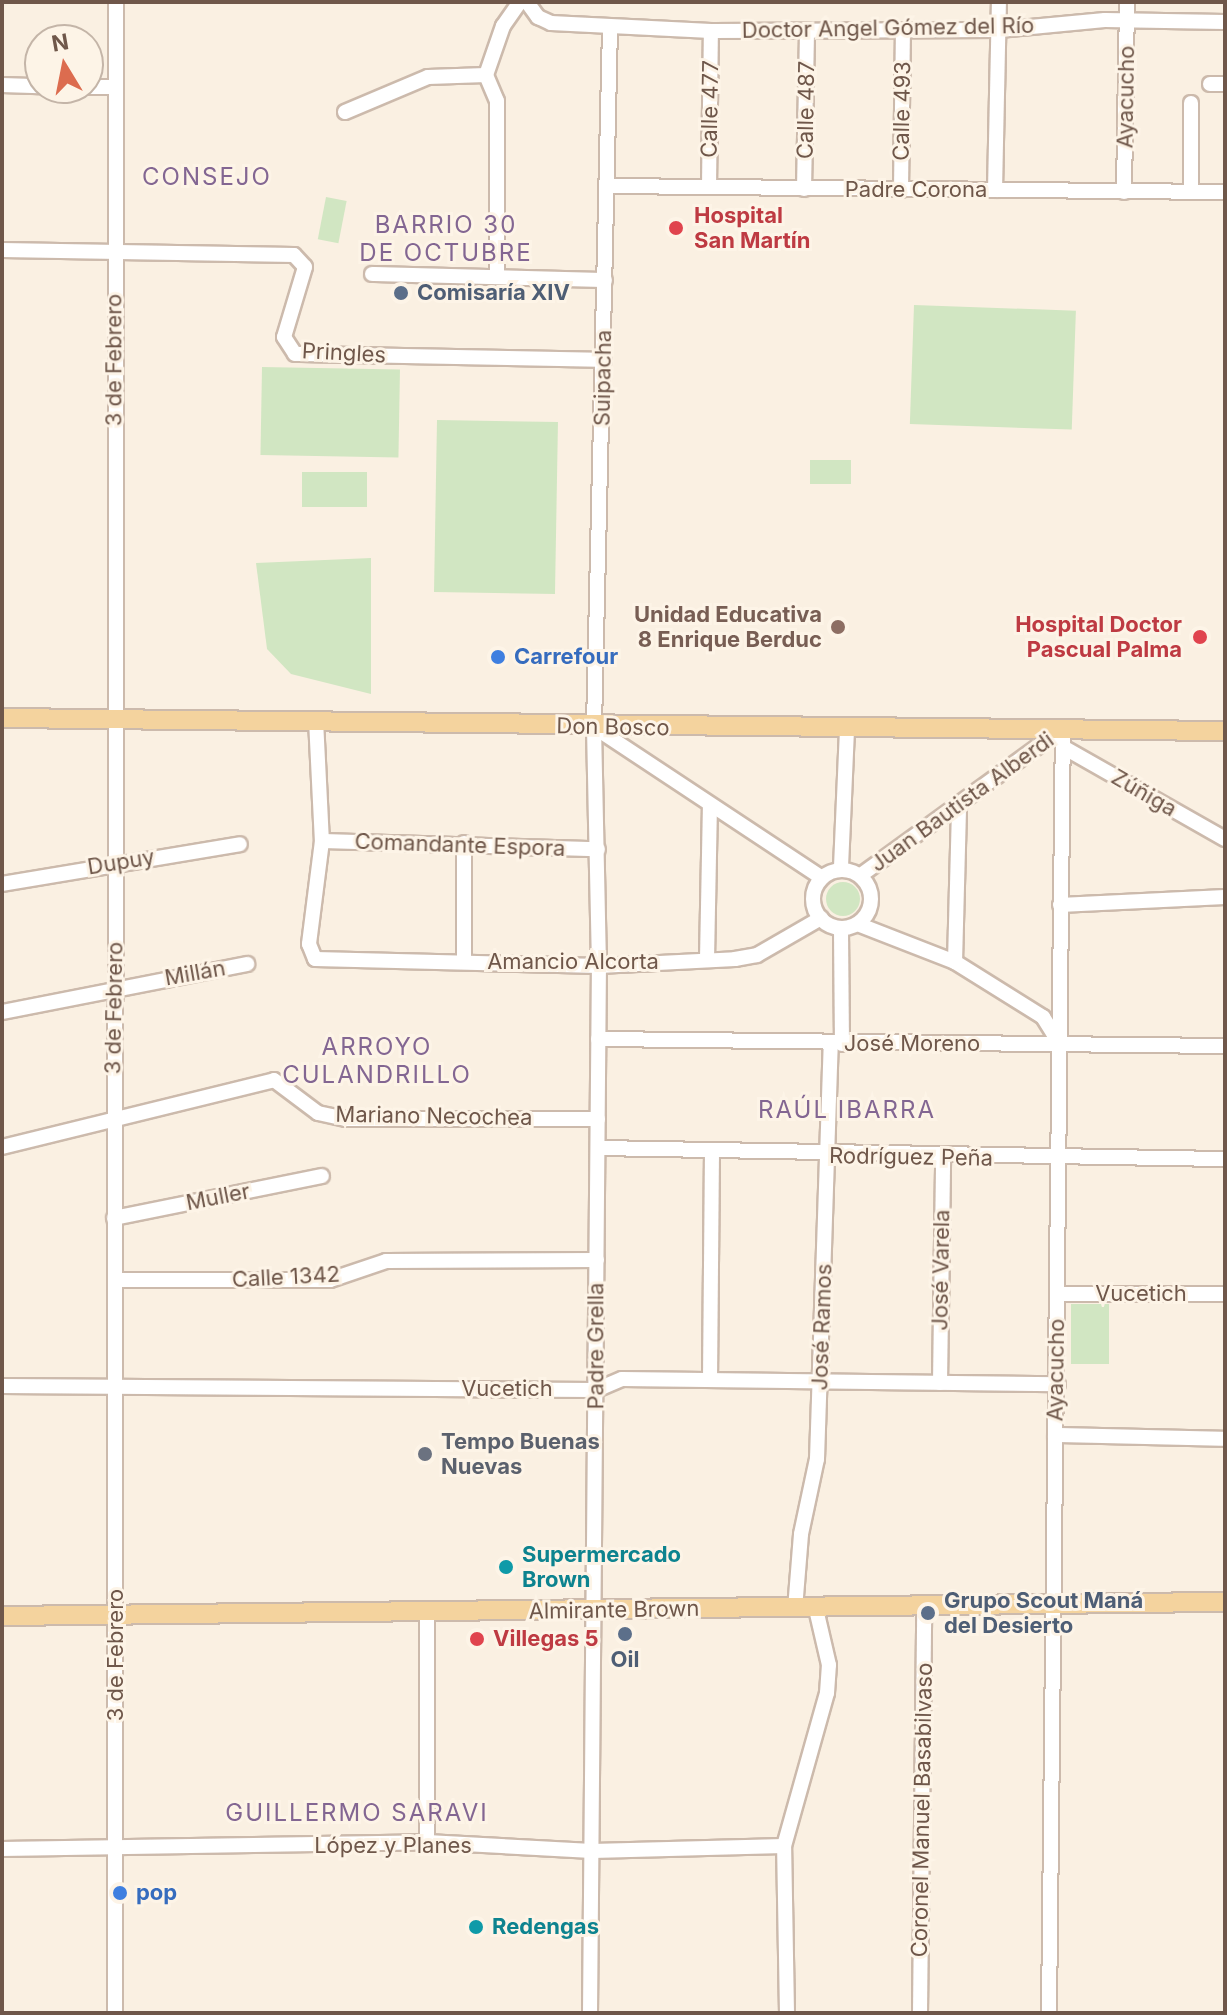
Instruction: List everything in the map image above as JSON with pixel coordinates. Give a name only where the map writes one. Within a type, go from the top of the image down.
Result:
[{"type":"main road","name":"Don Bosco","points":[[2,718],[316,720],[594,727],[1225,731]]},
{"type":"main road","name":"Almirante Brown","points":[[2,1616],[595,1609],[1053,1608],[1225,1602]]},
{"type":"street","name":"3 de Febrero","points":[[115,2013],[117,1386],[112,1120],[115,986],[116,2]]},
{"type":"street","points":[[497,277],[497,101],[486,75],[503,26],[520,2]]},
{"type":"street","name":"Doctor Angel Gómez del Río","points":[[527,2],[538,17],[551,23],[711,31],[903,32],[999,30],[1127,20],[1225,22]]},
{"type":"street","points":[[995,190],[999,2]]},
{"type":"street","name":"Ayacucho","points":[[1124,192],[1127,2]]},
{"type":"street","name":"Suipacha","points":[[594,727],[610,28]]},
{"type":"street","name":"Calle 477","points":[[709,187],[711,31]]},
{"type":"street","name":"Calle 487","points":[[804,189],[807,31]]},
{"type":"street","name":"Calle 493","points":[[901,190],[903,32]]},
{"type":"street","points":[[345,112],[428,77],[486,75]]},
{"type":"street","points":[[2,85],[24,86]]},
{"type":"street","points":[[104,87],[115,87]]},
{"type":"street","points":[[1191,103],[1191,192]]},
{"type":"street","name":"Padre Corona","points":[[607,186],[1225,192]]},
{"type":"street","name":"Pringles","points":[[2,250],[300,257],[304,279],[284,337],[295,354],[604,360]]},
{"type":"street","points":[[372,274],[605,280]]},
{"type":"street","points":[[316,720],[322,841]]},
{"type":"street","points":[[594,727],[710,807],[821,877]]},
{"type":"street","name":"Padre Grella","points":[[590,2013],[599,966],[594,727]]},
{"type":"street","name":"Ayacucho","points":[[1049,2013],[1063,728]]},
{"type":"street","name":"Juan Bautista Alberdi","points":[[861,875],[1063,728]]},
{"type":"street","points":[[841,867],[847,729]]},
{"type":"street","name":"Zúñiga","points":[[1063,747],[1225,839]]},
{"type":"street","points":[[955,962],[959,806]]},
{"type":"street","points":[[707,959],[710,807]]},
{"type":"street","name":"Comandante Espora","points":[[322,841],[598,849]]},
{"type":"street","name":"Amancio Alcorta","points":[[322,841],[309,944],[315,959],[599,966],[757,955],[821,918]]},
{"type":"street","points":[[464,843],[464,962]]},
{"type":"street","name":"Dupuy","points":[[2,884],[115,862],[240,844]]},
{"type":"street","points":[[860,925],[868,896],[861,875],[841,867],[821,877],[817,891],[821,918],[841,931],[860,925],[955,962],[1043,1017],[1058,1043]]},
{"type":"street","points":[[1060,905],[1225,897]]},
{"type":"street","name":"José Ramos","points":[[795,1609],[801,1534],[817,1459],[828,1156],[841,931]]},
{"type":"street","name":"Millán","points":[[2,1012],[115,986],[247,964]]},
{"type":"street","name":"José Moreno","points":[[598,1039],[1225,1046]]},
{"type":"street","name":"Mariano Necochea","points":[[2,1147],[274,1080],[318,1113],[346,1119],[598,1119]]},
{"type":"street","name":"Rodríguez Peña","points":[[598,1148],[828,1156],[1225,1159]]},
{"type":"street","points":[[710,1380],[712,1152]]},
{"type":"street","name":"José Varela","points":[[940,1383],[943,1157]]},
{"type":"street","name":"Muller","points":[[114,1218],[322,1176]]},
{"type":"street","name":"Calle 1342","points":[[116,1280],[330,1280],[386,1261],[597,1260]]},
{"type":"street","name":"Vucetich","points":[[1057,1294],[1225,1294]]},
{"type":"street","name":"Vucetich","points":[[2,1386],[596,1390],[622,1379],[1058,1384]]},
{"type":"street","points":[[1055,1435],[1225,1439]]},
{"type":"street","name":"Coronel Manuel Basabilvaso","points":[[920,2013],[924,1607]]},
{"type":"street","points":[[787,2013],[784,1846],[827,1693],[829,1665],[816,1609]]},
{"type":"street","points":[[427,1613],[427,1842]]},
{"type":"street","name":"López y Planes","points":[[2,1849],[427,1842],[592,1851],[784,1846]]},
{"type":"green space","points":[[326,197],[347,201],[338,243],[318,239]]},
{"type":"green space","points":[[914,305],[1076,311],[1072,430],[910,424]]},
{"type":"green space","points":[[262,367],[400,369],[398,457],[260,455]]},
{"type":"green space","points":[[437,420],[558,422],[555,594],[434,592]]},
{"type":"green space","points":[[810,460],[851,460],[851,484],[810,484]]},
{"type":"green space","points":[[302,472],[367,472],[367,507],[302,507]]},
{"type":"green space","points":[[371,558],[371,694],[291,674],[267,649],[256,563]]},
{"type":"green space","points":[[843,882],[855,887],[860,899],[855,911],[843,916],[831,911],[826,899],[831,887]]},
{"type":"green space","points":[[1071,1304],[1109,1304],[1109,1364],[1071,1364]]},
{"type":"place","name":"Hospital San Martín","points":[[676,228]]},
{"type":"place","name":"Comisaría XIV","points":[[401,293]]},
{"type":"place","name":"Unidad Educativa 8 Enrique Berduc","points":[[838,627]]},
{"type":"place","name":"Hospital Doctor Pascual Palma","points":[[1200,637]]},
{"type":"place","name":"Carrefour","points":[[498,657]]},
{"type":"place","name":"Tempo Buenas Nuevas","points":[[425,1454]]},
{"type":"place","name":"Supermercado Brown","points":[[506,1567]]},
{"type":"place","name":"Grupo Scout Maná del Desierto","points":[[928,1613]]},
{"type":"place","name":"Oil","points":[[625,1634]]},
{"type":"place","name":"Villegas 5","points":[[477,1639]]},
{"type":"place","name":"pop","points":[[120,1893]]},
{"type":"place","name":"Redengas","points":[[476,1927]]},
{"type":"district","name":"CONSEJO","points":[[207,177]]},
{"type":"district","name":"BARRIO 30 DE OCTUBRE","points":[[446,239]]},
{"type":"district","name":"ARROYO CULANDRILLO","points":[[377,1061]]},
{"type":"district","name":"RAÚL IBARRA","points":[[847,1110]]},
{"type":"district","name":"GUILLERMO SARAVI","points":[[357,1813]]}]
